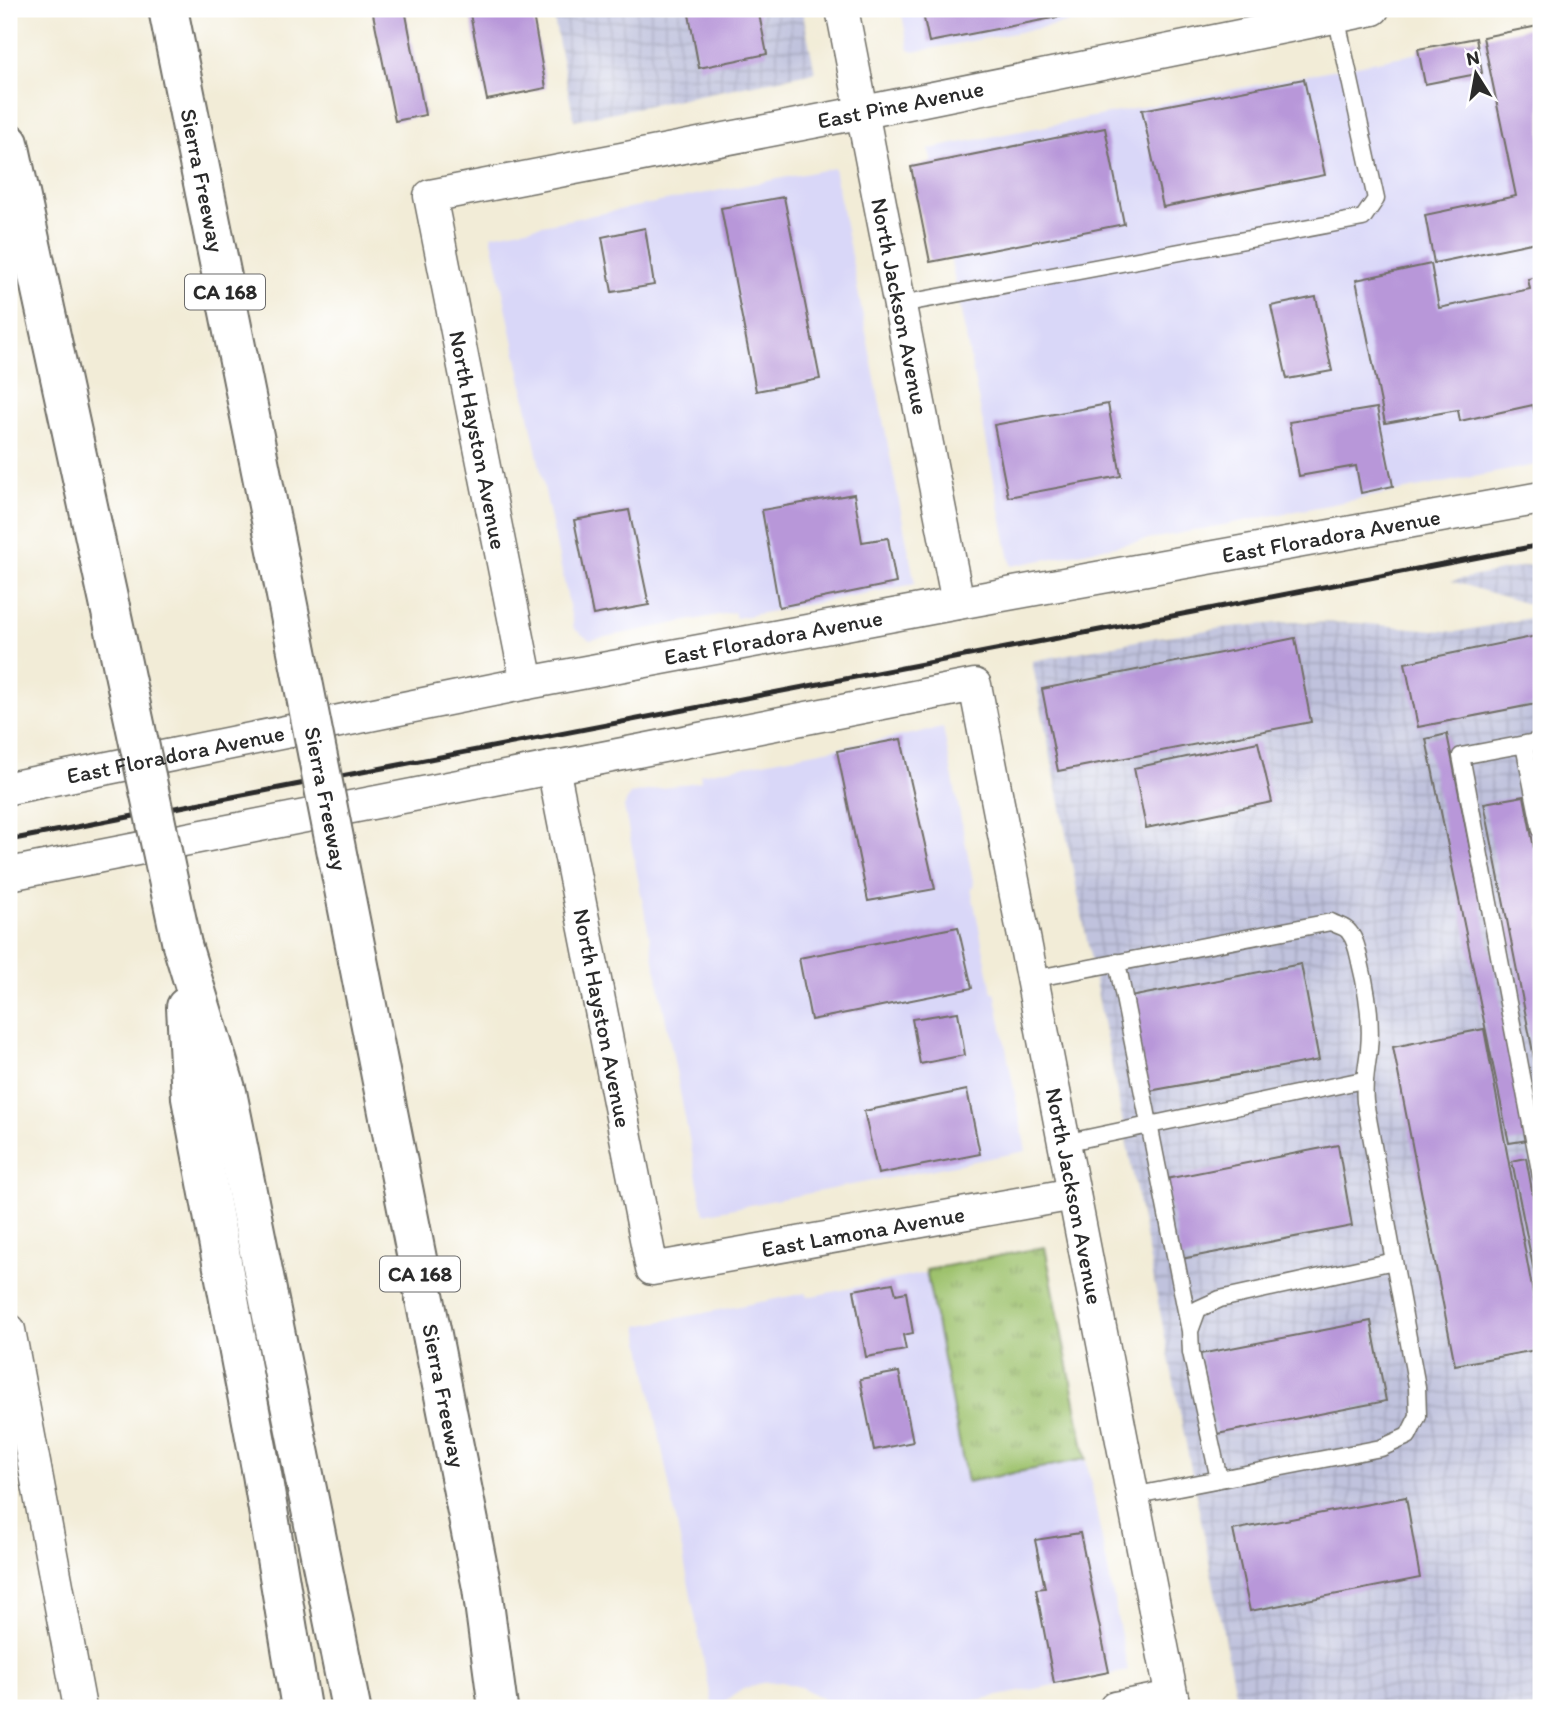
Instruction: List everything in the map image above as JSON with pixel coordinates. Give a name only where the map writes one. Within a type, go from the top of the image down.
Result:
[{"type":"highway","name":"Sierra Freeway","points":[[168,9],[482,1588]]},
{"type":"highway","points":[[9,143],[182,945],[227,1092],[351,1708]]},
{"type":"highway","points":[[182,945],[191,1098],[262,1474],[301,1708]]},
{"type":"highway","points":[[482,1588],[498,1708]]},
{"type":"highway","points":[[482,1588],[519,1708]]},
{"type":"street","name":"North Jackson Avenue","points":[[842,9],[958,603]]},
{"type":"street","name":"East Pine Avenue","points":[[430,196],[1373,9]]},
{"type":"street","name":"North Hayston Avenue","points":[[430,196],[527,684]]},
{"type":"street","name":"East Floradora Avenue","points":[[9,788],[527,684],[1541,498]]},
{"type":"street","name":"North Jackson Avenue","points":[[553,767],[975,685],[1173,1702]]},
{"type":"street","name":"North Hayston Avenue","points":[[553,767],[652,1269]]},
{"type":"street","points":[[9,874],[553,767]]},
{"type":"street","name":"East Lamona Avenue","points":[[652,1269],[1074,1194]]},
{"type":"street","points":[[9,1330],[15,1396],[80,1708]]},
{"type":"street","points":[[1115,1708],[1173,1702]]},
{"type":"lane","points":[[901,304],[1363,218],[1376,199],[1336,16]]},
{"type":"lane","points":[[1541,741],[1461,756],[1541,1176]]},
{"type":"lane","points":[[1524,745],[1541,830]]},
{"type":"lane","points":[[1032,979],[1331,922],[1349,930],[1356,946],[1368,1005],[1369,1049],[1363,1080],[1365,1102],[1417,1387],[1418,1416],[1408,1436],[1381,1448],[1132,1496]]},
{"type":"lane","points":[[1117,962],[1190,1331],[1191,1352],[1219,1479]]},
{"type":"lane","points":[[1064,1143],[1363,1080]]},
{"type":"lane","points":[[1190,1331],[1198,1309],[1220,1300],[1394,1261]]},
{"type":"shaded area","points":[[552,9],[802,9],[815,72],[574,120]]},
{"type":"shaded area","points":[[901,9],[1139,9],[914,52],[909,50]]},
{"type":"shaded area","points":[[1541,29],[1541,464],[1011,566],[929,149]]},
{"type":"shaded area","points":[[834,168],[915,584],[736,618],[734,612],[590,640],[574,629],[491,235]]},
{"type":"shaded area","points":[[1541,563],[1541,608],[1451,581]]},
{"type":"shaded area","points":[[1541,616],[1541,1708],[1238,1708],[1032,661],[1152,638],[1230,627],[1293,622],[1357,623],[1456,632]]},
{"type":"shaded area","points":[[943,728],[974,886],[971,888],[992,992],[995,992],[1026,1151],[704,1214],[624,807],[630,794],[701,781],[700,774]]},
{"type":"shaded area","points":[[926,1273],[967,1482],[1086,1459],[1128,1671],[936,1708],[839,1708],[803,1688],[781,1682],[762,1683],[743,1689],[720,1708],[713,1708],[638,1326]]},
{"type":"green space","points":[[1045,1247],[1086,1459],[967,1482],[926,1270]]},
{"type":"building","points":[[372,9],[405,9],[425,115],[395,121]]},
{"type":"building","points":[[469,9],[532,9],[546,88],[487,100]]},
{"type":"building","points":[[688,9],[758,9],[767,54],[699,68]]},
{"type":"building","points":[[922,9],[1061,9],[1063,16],[929,42]]},
{"type":"building","points":[[1538,26],[1541,43],[1541,241],[1434,263],[1425,215],[1516,196],[1483,37]]},
{"type":"building","points":[[1476,38],[1482,73],[1425,84],[1418,49]]},
{"type":"building","points":[[1304,79],[1325,175],[1163,207],[1142,110]]},
{"type":"building","points":[[1105,128],[1124,224],[930,262],[911,167]]},
{"type":"building","points":[[784,197],[820,379],[756,391],[721,208]]},
{"type":"building","points":[[645,228],[654,285],[612,292],[602,237]]},
{"type":"building","points":[[1431,264],[1439,308],[1530,289],[1528,279],[1541,276],[1541,443],[1533,405],[1460,421],[1458,410],[1385,423],[1356,280]]},
{"type":"building","points":[[1316,297],[1332,371],[1287,379],[1271,306]]},
{"type":"building","points":[[1108,404],[1121,476],[1008,497],[994,425]]},
{"type":"building","points":[[1377,408],[1393,486],[1361,493],[1356,466],[1299,476],[1289,422]]},
{"type":"building","points":[[854,494],[862,542],[888,538],[896,583],[779,607],[762,510]]},
{"type":"building","points":[[629,510],[649,605],[593,615],[574,520]]},
{"type":"building","points":[[1541,635],[1541,703],[1418,727],[1405,663]]},
{"type":"building","points":[[1295,638],[1311,722],[1058,771],[1042,689]]},
{"type":"building","points":[[1447,734],[1528,1140],[1509,1143],[1426,739]]},
{"type":"building","points":[[901,739],[935,889],[868,901],[837,751]]},
{"type":"building","points":[[1258,742],[1272,802],[1146,828],[1134,768]]},
{"type":"building","points":[[1524,796],[1541,885],[1540,1088],[1484,803]]},
{"type":"building","points":[[958,927],[972,988],[811,1020],[799,958]]},
{"type":"building","points":[[1301,964],[1319,1060],[1149,1091],[1130,997]]},
{"type":"building","points":[[958,1012],[965,1055],[920,1064],[912,1019]]},
{"type":"building","points":[[1484,1029],[1541,1336],[1541,1349],[1455,1365],[1393,1047]]},
{"type":"building","points":[[967,1090],[980,1154],[878,1174],[864,1111]]},
{"type":"building","points":[[1338,1145],[1352,1226],[1181,1259],[1166,1179]]},
{"type":"building","points":[[1526,1158],[1541,1238],[1541,1307],[1512,1161]]},
{"type":"building","points":[[893,1283],[896,1294],[906,1292],[913,1333],[903,1335],[906,1350],[866,1357],[854,1290]]},
{"type":"building","points":[[1371,1321],[1386,1401],[1217,1434],[1200,1354]]},
{"type":"building","points":[[899,1372],[913,1442],[874,1450],[860,1379]]},
{"type":"building","points":[[1406,1497],[1420,1578],[1250,1611],[1233,1530]]},
{"type":"building","points":[[1080,1533],[1109,1672],[1054,1683],[1036,1589],[1045,1588],[1035,1540]]},
{"type":"railway","points":[[9,840],[1541,545]]}]
